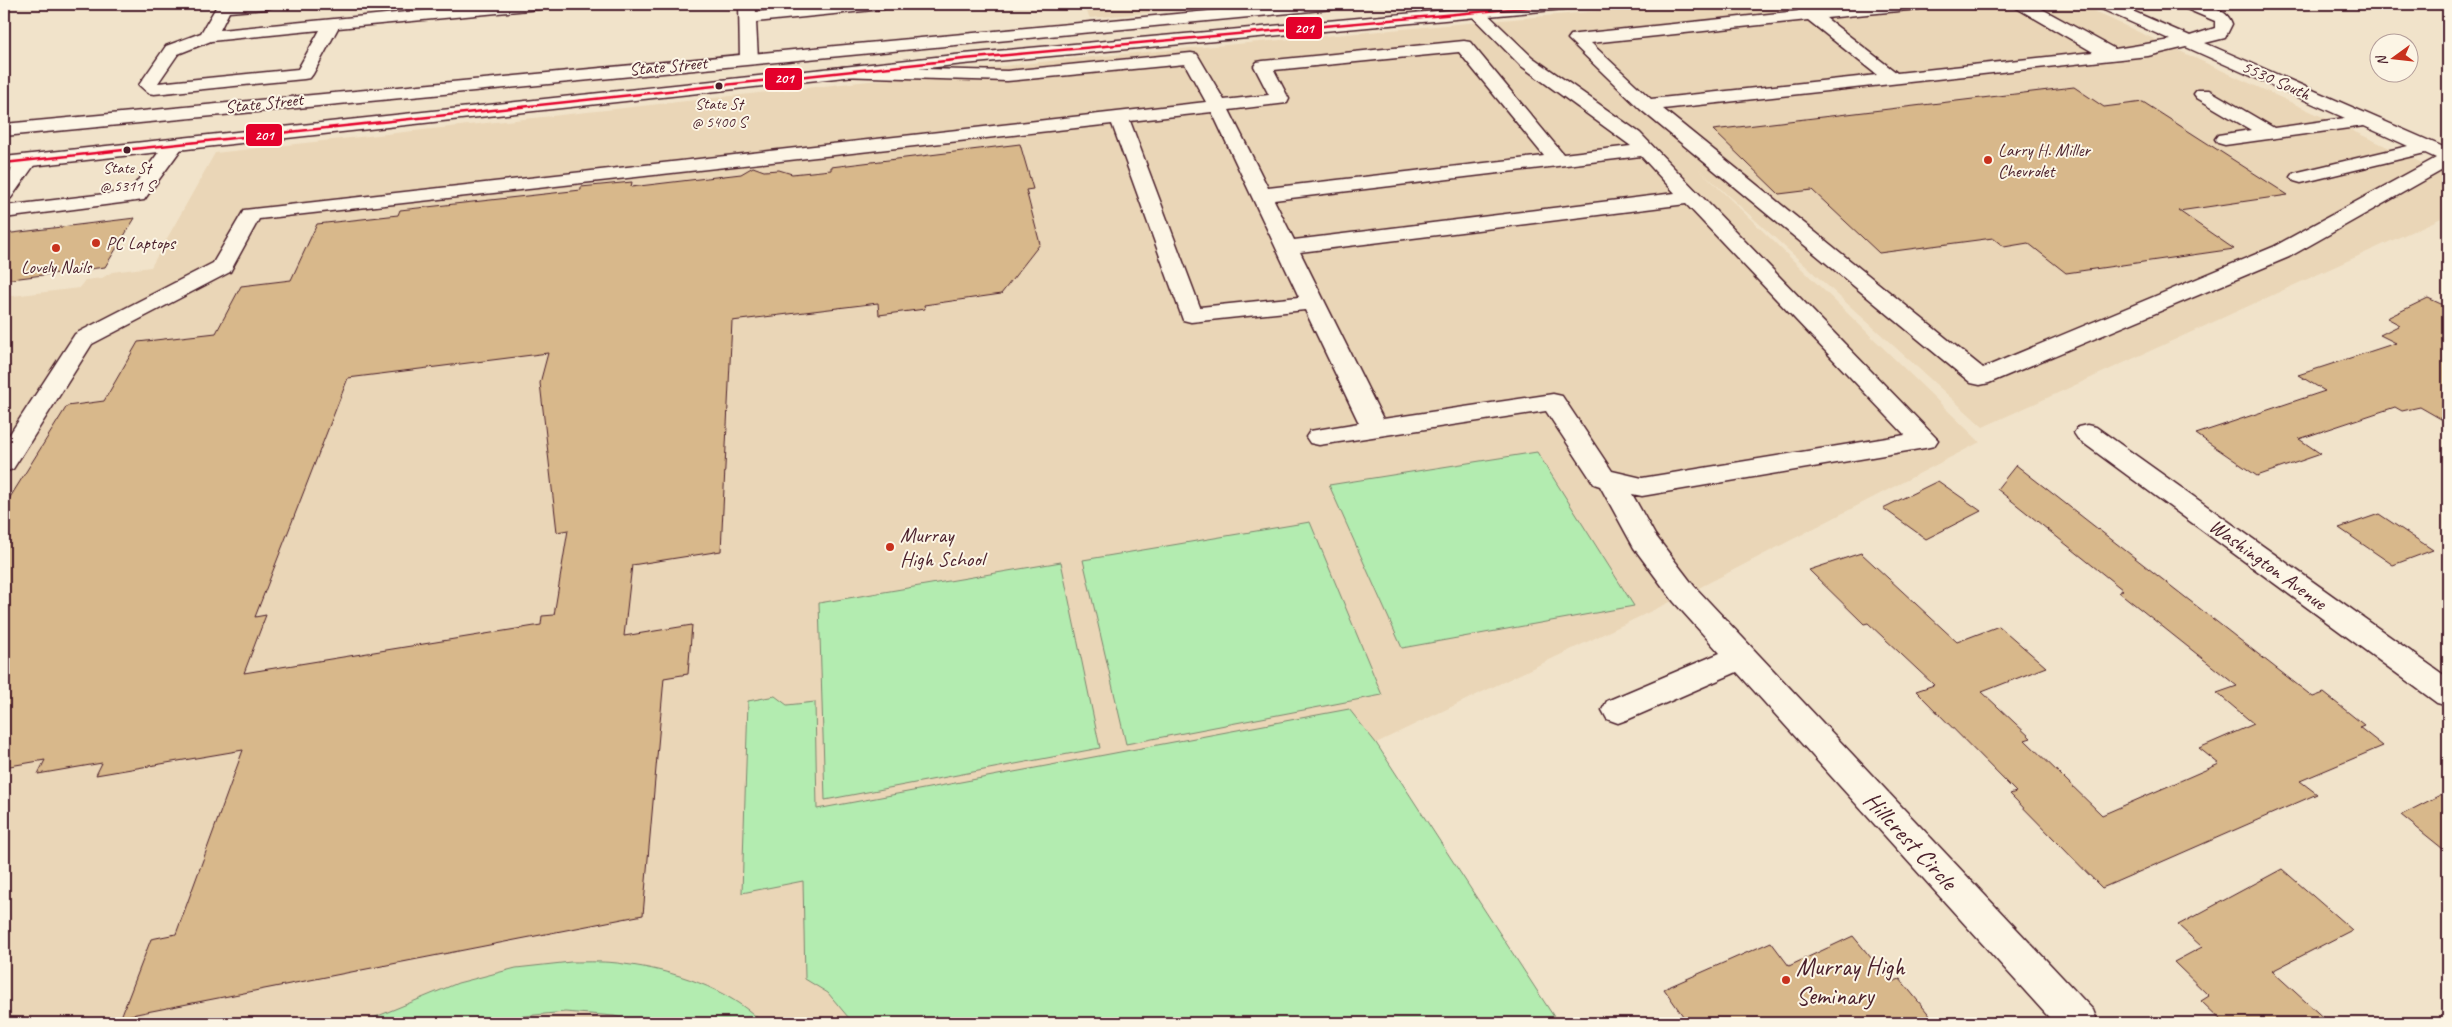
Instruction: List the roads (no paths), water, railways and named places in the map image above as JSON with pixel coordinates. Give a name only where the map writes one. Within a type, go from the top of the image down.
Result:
[{"type":"main road","points":[[208,36],[224,6],[266,4]]},
{"type":"main road","points":[[332,24],[304,74],[154,89],[148,85],[172,50],[190,41],[208,36],[332,24],[539,4]]},
{"type":"main road","points":[[749,59],[747,11],[882,4]]},
{"type":"main road","name":"State Street","points":[[4,130],[457,84],[749,59],[1332,4]]},
{"type":"main road","name":"State Street","points":[[4,163],[836,72],[1472,8],[1564,4]]},
{"type":"main road","points":[[1796,4],[1892,78]]},
{"type":"main road","points":[[1920,4],[1577,39],[1647,104],[1980,378],[2281,252],[2448,158]]},
{"type":"main road","points":[[2021,4],[2112,55]]},
{"type":"main road","name":"5530 South","points":[[2103,4],[2367,120],[2448,158]]},
{"type":"main road","points":[[1647,104],[2148,51],[2219,34],[2224,25],[2221,18],[2188,4]]},
{"type":"main road","points":[[1319,437],[1553,402],[1603,478],[1642,487],[1925,440],[1634,137],[1526,61],[1472,8]]},
{"type":"main road","points":[[1181,38],[1218,106],[1375,428]]},
{"type":"main road","points":[[4,463],[83,339],[222,267],[251,214],[1280,100],[1264,66],[1464,46],[1559,160]]},
{"type":"main road","points":[[836,72],[1007,76],[1191,58]]},
{"type":"main road","points":[[2203,94],[2271,134]]},
{"type":"main road","points":[[1119,117],[1191,315],[1312,302]]},
{"type":"main road","points":[[2225,139],[2367,120]]},
{"type":"main road","points":[[4,212],[137,196],[174,145]]},
{"type":"main road","points":[[2301,176],[2426,147]]},
{"type":"main road","points":[[1261,195],[1646,150]]},
{"type":"main road","points":[[4,194],[27,161]]},
{"type":"main road","points":[[1286,247],[1692,197]]},
{"type":"main road","name":"Washington Avenue","points":[[2087,433],[2448,694]]},
{"type":"main road","name":"Hillcrest Circle","points":[[1610,479],[1628,515],[1644,541],[1684,594],[2079,1023]]},
{"type":"main road","points":[[1618,710],[1743,656]]},
{"type":"place","name":"State St @ 5400 S","points":[[719,86]]},
{"type":"place","name":"State St @ 5311 S","points":[[127,150]]},
{"type":"place","name":"Larry H. Miller Chevrolet","points":[[1988,160]]},
{"type":"place","name":"PC Laptops","points":[[96,243]]},
{"type":"place","name":"Lovely Nails","points":[[56,248]]},
{"type":"place","name":"Murray High School","points":[[890,547]]},
{"type":"place","name":"Murray High Seminary","points":[[1786,980]]}]
